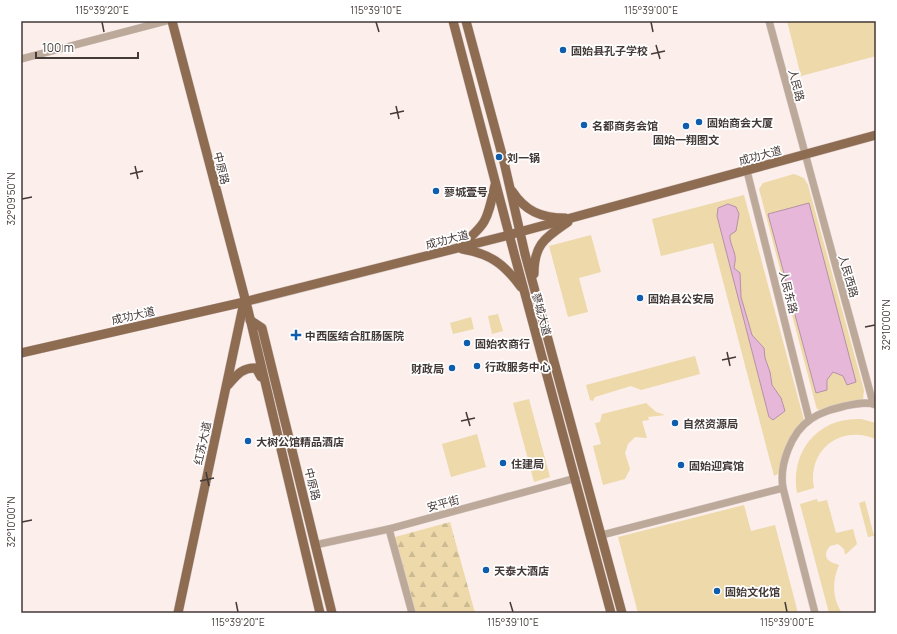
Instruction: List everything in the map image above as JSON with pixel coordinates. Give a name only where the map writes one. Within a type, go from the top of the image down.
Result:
[{"type":"main road","name":"中原路","points":[[172,21],[244,302],[250,320],[263,380],[320,613]]},
{"type":"main road","name":"蓼城大道","points":[[453,21],[509,236],[576,478],[611,613]]},
{"type":"main road","name":"蓼城大道","points":[[466,21],[510,187],[534,288],[622,613]]},
{"type":"main road","name":"成功大道","points":[[21,353],[244,302],[509,236],[876,135]]},
{"type":"main road","points":[[457,249],[473,236],[485,222],[496,184]]},
{"type":"main road","points":[[510,187],[517,199],[535,214],[550,217],[574,218]]},
{"type":"main road","points":[[534,288],[534,259],[538,248],[548,237],[574,218]]},
{"type":"main road","points":[[457,249],[483,254],[496,259],[524,291]]},
{"type":"main road","name":"红苏大道","points":[[178,613],[244,302]]},
{"type":"main road","name":"中原路","points":[[250,320],[262,328],[332,613]]},
{"type":"main road","points":[[226,388],[239,372],[250,368],[258,370],[263,380]]},
{"type":"street","points":[[21,59],[166,21]]},
{"type":"street","name":"人民路","points":[[769,21],[805,155]]},
{"type":"street","name":"人民西路","points":[[805,155],[875,404]]},
{"type":"street","name":"人民东路","points":[[747,171],[809,420]]},
{"type":"street","points":[[815,613],[783,488],[782,472],[790,446],[802,426],[809,420],[834,409],[857,404],[875,404]]},
{"type":"street","name":"安平街","points":[[315,545],[389,529],[576,478]]},
{"type":"street","points":[[602,535],[783,488]]},
{"type":"street","points":[[389,529],[412,613]]},
{"type":"green space","points":[[787,21],[876,21],[876,56],[801,76]]},
{"type":"green space","points":[[794,174],[804,178],[808,185],[864,390],[863,400],[820,410],[817,409],[816,406],[759,189],[763,183]]},
{"type":"green space","points":[[744,195],[805,424],[802,426],[782,472],[774,476],[713,243],[661,256],[652,219]]},
{"type":"green space","points":[[591,235],[601,272],[579,278],[588,312],[568,317],[549,246]]},
{"type":"green space","points":[[498,314],[503,331],[492,334],[488,316]]},
{"type":"green space","points":[[471,317],[474,329],[453,334],[450,323]]},
{"type":"green space","points":[[695,356],[700,374],[641,390],[631,386],[595,397],[593,401],[590,400],[586,385]]},
{"type":"green space","points":[[529,399],[550,477],[534,482],[513,403]]},
{"type":"green space","points":[[646,403],[656,412],[665,415],[648,417],[649,420],[642,421],[647,438],[635,437],[628,444],[625,453],[630,469],[625,479],[603,485],[593,446],[601,444],[595,423],[600,422],[602,414]]},
{"type":"green space","points":[[861,419],[876,423],[876,439],[863,435],[850,435],[839,438],[829,444],[821,452],[816,462],[813,474],[814,488],[797,493],[796,478],[798,463],[810,440],[820,430],[832,424],[846,420]]},
{"type":"green space","points":[[477,434],[486,467],[451,477],[442,444]]},
{"type":"green space","points":[[817,499],[818,502],[827,500],[836,533],[853,529],[857,544],[845,555],[844,549],[838,544],[830,546],[826,553],[829,561],[839,565],[835,577],[834,589],[836,601],[842,613],[829,613],[800,504]]},
{"type":"green space","points":[[865,501],[874,536],[868,537],[859,503]]},
{"type":"green space","points":[[744,505],[751,531],[775,525],[798,613],[638,613],[618,537]]},
{"type":"green space","points":[[450,522],[475,613],[416,613],[395,537]]},
{"type":"shaded area","points":[[809,203],[856,382],[847,385],[843,376],[833,372],[827,380],[827,390],[816,393],[768,214]]},
{"type":"shaded area","points":[[728,204],[736,207],[739,214],[736,231],[730,235],[730,238],[735,255],[734,268],[740,273],[741,297],[752,335],[764,348],[772,385],[781,398],[785,411],[773,420],[769,417],[717,216],[718,208]]},
{"type":"place","name":"固始县孔子学校","points":[[563,50]]},
{"type":"place","name":"固始商会大厦","points":[[699,122]]},
{"type":"place","name":"名都商务会馆","points":[[584,125]]},
{"type":"place","name":"固始一翔图文","points":[[686,126]]},
{"type":"place","name":"刘一锅","points":[[499,157]]},
{"type":"place","name":"蓼城壹号","points":[[436,191]]},
{"type":"place","name":"固始县公安局","points":[[640,298]]},
{"type":"place","name":"中西医结合肛肠医院","points":[[296,335]]},
{"type":"place","name":"固始农商行","points":[[467,343]]},
{"type":"place","name":"行政服务中心","points":[[477,366]]},
{"type":"place","name":"财政局","points":[[452,368]]},
{"type":"place","name":"自然资源局","points":[[675,423]]},
{"type":"place","name":"大树公馆精品酒店","points":[[248,441]]},
{"type":"place","name":"住建局","points":[[503,463]]},
{"type":"place","name":"固始迎宾馆","points":[[681,465]]},
{"type":"place","name":"天泰大酒店","points":[[486,570]]},
{"type":"place","name":"固始文化馆","points":[[717,591]]}]
